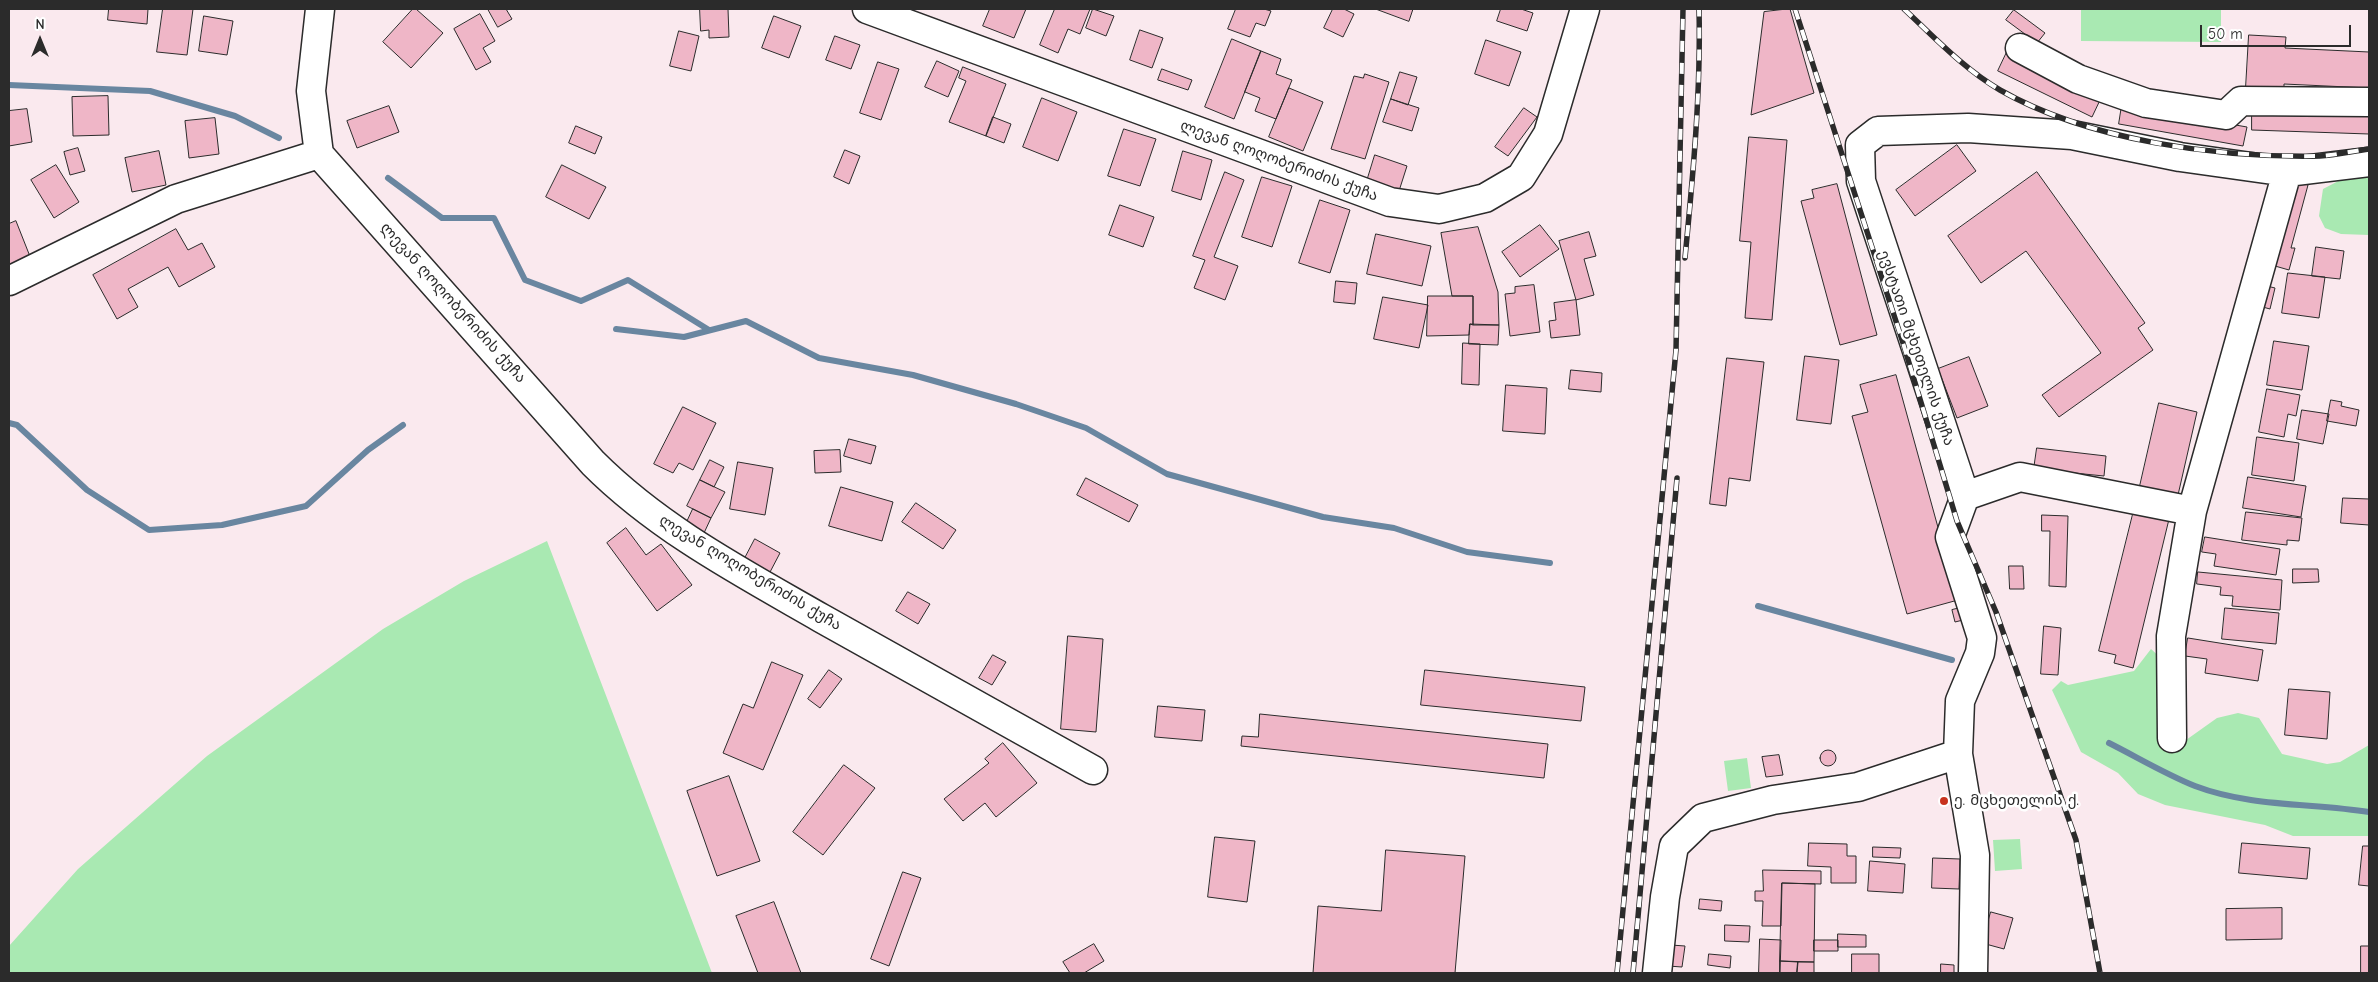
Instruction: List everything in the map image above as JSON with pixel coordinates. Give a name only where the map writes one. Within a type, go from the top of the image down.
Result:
[{"type":"street","points":[[9,281],[176,199],[320,154],[311,91],[320,9]]},
{"type":"street","name":"ლევან ღოღობერიძის ქუჩა","points":[[867,9],[1390,202],[1439,209],[1485,198],[1521,177],[1548,134],[1585,9]]},
{"type":"street","points":[[2020,48],[2078,79],[2146,104],[2226,115],[2241,102],[2369,102]]},
{"type":"street","name":"ევსტათი მცხეთელის ქუჩა","points":[[1965,496],[1860,181],[1860,145],[1878,131],[1968,128],[2072,135],[2180,158],[2287,172]]},
{"type":"street","name":"ლევან ღოღობერიძის ქუჩა","points":[[320,154],[593,463],[622,492],[677,533],[743,573],[1093,770]]},
{"type":"street","points":[[2172,738],[2171,636],[2192,511],[2287,172],[2369,162]]},
{"type":"street","points":[[1973,973],[1975,856],[1958,754],[1960,700],[1980,653],[1982,638],[1950,537],[1965,496],[2020,477],[2192,511]]},
{"type":"street","points":[[1658,973],[1665,897],[1674,846],[1703,818],[1774,800],[1858,787],[1958,754]]},
{"type":"green space","points":[[2081,9],[2221,9],[2221,42],[2081,41]]},
{"type":"green space","points":[[2369,174],[2369,235],[2341,234],[2325,228],[2319,216],[2323,189],[2348,176]]},
{"type":"green space","points":[[547,541],[712,973],[9,973],[9,946],[78,869],[207,756],[383,629],[464,581]]},
{"type":"green space","points":[[2151,649],[2162,659],[2172,750],[2217,718],[2238,713],[2259,718],[2282,754],[2327,764],[2340,762],[2369,745],[2369,836],[2293,836],[2265,825],[2165,805],[2138,794],[2118,773],[2081,752],[2052,690],[2061,681],[2068,685],[2134,671]]},
{"type":"green space","points":[[1747,758],[1751,788],[1728,791],[1724,761]]},
{"type":"green space","points":[[2020,839],[2022,869],[1995,871],[1993,840]]},
{"type":"building","points":[[109,9],[148,9],[147,24],[108,20]]},
{"type":"building","points":[[163,9],[193,9],[187,55],[157,52]]},
{"type":"building","points":[[413,9],[416,9],[443,33],[411,68],[383,42]]},
{"type":"building","points":[[488,9],[506,9],[512,19],[498,27]]},
{"type":"building","points":[[700,9],[728,9],[729,37],[709,38],[709,30],[701,31]]},
{"type":"building","points":[[990,9],[1026,9],[1014,38],[983,26]]},
{"type":"building","points":[[1055,9],[1090,9],[1080,34],[1068,29],[1058,53],[1040,45]]},
{"type":"building","points":[[1093,9],[1114,16],[1106,36],[1086,28]]},
{"type":"building","points":[[1236,9],[1264,9],[1271,11],[1265,26],[1256,23],[1250,37],[1228,29]]},
{"type":"building","points":[[1333,9],[1344,9],[1354,14],[1343,37],[1324,28]]},
{"type":"building","points":[[1376,9],[1413,9],[1409,21]]},
{"type":"building","points":[[1501,9],[1521,9],[1533,13],[1527,31],[1497,21]]},
{"type":"building","points":[[1790,9],[1814,93],[1751,115],[1764,12]]},
{"type":"building","points":[[2014,10],[2045,33],[2037,43],[2006,20]]},
{"type":"building","points":[[480,14],[495,41],[483,48],[491,62],[476,70],[454,29]]},
{"type":"building","points":[[204,16],[233,21],[227,55],[199,51]]},
{"type":"building","points":[[774,16],[801,26],[789,58],[762,48]]},
{"type":"building","points":[[1140,30],[1163,38],[1152,68],[1130,60]]},
{"type":"building","points":[[679,31],[699,36],[691,71],[670,66]]},
{"type":"building","points":[[2249,35],[2286,37],[2285,48],[2369,52],[2369,88],[2284,84],[2284,89],[2246,87]]},
{"type":"building","points":[[835,36],[860,45],[851,69],[826,60]]},
{"type":"building","points":[[1232,39],[1261,51],[1234,119],[1205,107]]},
{"type":"building","points":[[1486,40],[1521,52],[1509,86],[1475,74]]},
{"type":"building","points":[[1261,51],[1281,59],[1276,74],[1292,80],[1276,119],[1255,111],[1260,98],[1245,92]]},
{"type":"building","points":[[2007,52],[2101,98],[2092,117],[1998,71]]},
{"type":"building","points":[[937,61],[959,71],[948,97],[925,87]]},
{"type":"building","points":[[878,62],[899,69],[881,120],[860,113]]},
{"type":"building","points":[[963,67],[1006,84],[986,136],[949,122],[966,81],[959,78]]},
{"type":"building","points":[[1162,69],[1192,80],[1188,90],[1158,80]]},
{"type":"building","points":[[1400,72],[1417,77],[1408,105],[1391,99]]},
{"type":"building","points":[[1365,74],[1389,82],[1365,159],[1331,149],[1354,76],[1363,78]]},
{"type":"building","points":[[1289,88],[1323,102],[1303,151],[1269,137]]},
{"type":"building","points":[[108,96],[109,135],[73,136],[72,97]]},
{"type":"building","points":[[1042,98],[1077,112],[1058,161],[1023,147]]},
{"type":"building","points":[[1391,99],[1419,108],[1412,131],[1383,122]]},
{"type":"building","points":[[2122,105],[2247,127],[2243,146],[2119,124]]},
{"type":"building","points":[[389,106],[399,132],[357,148],[347,121]]},
{"type":"building","points":[[2252,107],[2369,111],[2369,134],[2252,130]]},
{"type":"building","points":[[1524,108],[1537,117],[1508,156],[1495,147]]},
{"type":"building","points":[[27,109],[32,142],[9,146],[9,111]]},
{"type":"building","points":[[993,117],[1011,124],[1004,143],[986,136]]},
{"type":"building","points":[[215,118],[219,154],[189,158],[185,121]]},
{"type":"building","points":[[576,126],[602,137],[595,154],[569,143]]},
{"type":"building","points":[[1124,129],[1156,139],[1140,186],[1108,176]]},
{"type":"building","points":[[1749,137],[1787,140],[1772,320],[1745,318],[1751,242],[1740,241]]},
{"type":"building","points":[[1957,145],[1976,171],[1915,216],[1896,190]]},
{"type":"building","points":[[78,148],[85,171],[70,175],[64,152]]},
{"type":"building","points":[[845,150],[860,156],[849,184],[834,177]]},
{"type":"building","points":[[159,151],[166,185],[132,192],[125,158]]},
{"type":"building","points":[[1183,151],[1212,160],[1201,200],[1172,191]]},
{"type":"building","points":[[1375,155],[1407,166],[1399,191],[1367,181]]},
{"type":"building","points":[[56,165],[79,202],[54,218],[31,180]]},
{"type":"building","points":[[562,165],[606,187],[589,219],[546,197]]},
{"type":"building","points":[[1225,172],[1244,180],[1214,257],[1238,266],[1225,300],[1194,288],[1205,260],[1193,256]]},
{"type":"building","points":[[2037,172],[2145,323],[2138,328],[2153,350],[2059,417],[2042,395],[2101,353],[2026,251],[1981,283],[1948,236]]},
{"type":"building","points":[[1262,177],[1292,186],[1272,247],[1242,237]]},
{"type":"building","points":[[2291,180],[2308,185],[2291,248],[2295,248],[2289,270],[2268,264]]},
{"type":"building","points":[[1837,184],[1877,335],[1840,345],[1801,201],[1814,198],[1812,190]]},
{"type":"building","points":[[1320,200],[1350,210],[1330,273],[1299,263]]},
{"type":"building","points":[[1120,205],[1154,217],[1143,247],[1109,235]]},
{"type":"building","points":[[16,221],[31,259],[9,268],[9,224]]},
{"type":"building","points":[[1540,225],[1559,249],[1520,277],[1502,252]]},
{"type":"building","points":[[1478,227],[1498,292],[1499,325],[1473,325],[1473,296],[1452,296],[1441,233]]},
{"type":"building","points":[[176,229],[188,250],[202,243],[215,267],[179,287],[168,267],[128,289],[138,307],[117,319],[93,275]]},
{"type":"building","points":[[1589,232],[1596,256],[1584,259],[1594,295],[1576,300],[1559,241]]},
{"type":"building","points":[[1376,234],[1431,246],[1422,286],[1367,274]]},
{"type":"building","points":[[2316,247],[2344,251],[2340,279],[2312,276]]},
{"type":"building","points":[[2288,273],[2325,277],[2319,318],[2282,313]]},
{"type":"building","points":[[1336,281],[1357,283],[1355,304],[1334,302]]},
{"type":"building","points":[[1534,285],[1540,332],[1510,336],[1505,294],[1515,293],[1515,287]]},
{"type":"building","points":[[2263,285],[2275,288],[2270,309],[2259,306]]},
{"type":"building","points":[[1428,296],[1473,296],[1473,325],[1470,324],[1469,335],[1427,336]]},
{"type":"building","points":[[1383,297],[1428,305],[1419,348],[1374,339]]},
{"type":"building","points":[[1576,300],[1580,335],[1551,338],[1549,321],[1556,320],[1554,303]]},
{"type":"building","points":[[1470,324],[1499,325],[1498,345],[1469,344]]},
{"type":"building","points":[[2274,341],[2309,346],[2302,390],[2267,385]]},
{"type":"building","points":[[1463,343],[1480,344],[1479,385],[1462,384]]},
{"type":"building","points":[[1805,356],[1839,360],[1831,424],[1797,420]]},
{"type":"building","points":[[1969,357],[1988,406],[1957,418],[1938,369]]},
{"type":"building","points":[[1727,358],[1764,362],[1750,481],[1729,478],[1726,506],[1710,504]]},
{"type":"building","points":[[1571,370],[1602,373],[1601,392],[1569,389]]},
{"type":"building","points":[[1896,375],[1958,600],[1907,614],[1852,416],[1868,412],[1860,385]]},
{"type":"building","points":[[1506,385],[1547,388],[1545,434],[1503,431]]},
{"type":"building","points":[[2267,389],[2300,395],[2296,416],[2288,414],[2284,437],[2259,432]]},
{"type":"building","points":[[2331,400],[2342,402],[2341,406],[2359,410],[2356,426],[2327,421]]},
{"type":"building","points":[[2159,403],[2197,412],[2178,495],[2140,486]]},
{"type":"building","points":[[683,407],[716,423],[693,470],[679,463],[673,473],[654,464]]},
{"type":"building","points":[[2302,410],[2329,414],[2323,444],[2297,439]]},
{"type":"building","points":[[2257,437],[2299,443],[2294,481],[2252,475]]},
{"type":"building","points":[[849,439],[876,446],[871,464],[844,456]]},
{"type":"building","points":[[2037,448],[2106,456],[2104,476],[2034,469]]},
{"type":"building","points":[[840,450],[841,472],[815,473],[814,451]]},
{"type":"building","points":[[710,460],[724,467],[714,487],[700,480]]},
{"type":"building","points":[[738,462],[773,468],[765,515],[730,509]]},
{"type":"building","points":[[2248,477],[2306,486],[2301,517],[2243,508]]},
{"type":"building","points":[[1086,478],[1138,505],[1129,522],[1077,495]]},
{"type":"building","points":[[700,480],[725,492],[711,518],[687,506]]},
{"type":"building","points":[[841,487],[893,502],[882,541],[829,526]]},
{"type":"building","points":[[2343,498],[2369,499],[2369,525],[2341,523]]},
{"type":"building","points":[[916,503],[956,530],[943,549],[902,522]]},
{"type":"building","points":[[2135,506],[2170,515],[2133,668],[2114,663],[2116,655],[2099,651]]},
{"type":"building","points":[[693,509],[711,518],[704,533],[686,524]]},
{"type":"building","points":[[2246,512],[2302,518],[2299,541],[2287,540],[2287,545],[2242,540]]},
{"type":"building","points":[[2042,515],[2068,516],[2066,587],[2049,586],[2050,531],[2042,531]]},
{"type":"building","points":[[626,528],[646,555],[661,544],[692,585],[657,611],[607,543]]},
{"type":"building","points":[[2205,537],[2280,549],[2276,575],[2214,566],[2216,554],[2202,552]]},
{"type":"building","points":[[755,539],[780,553],[769,574],[744,560]]},
{"type":"building","points":[[2009,566],[2023,566],[2024,589],[2010,589]]},
{"type":"building","points":[[2293,569],[2318,569],[2319,582],[2293,583]]},
{"type":"building","points":[[2198,572],[2282,580],[2280,610],[2232,606],[2233,596],[2220,595],[2221,587],[2197,584]]},
{"type":"building","points":[[908,592],[930,604],[918,624],[896,611]]},
{"type":"building","points":[[1964,607],[1967,619],[1955,622],[1952,610]]},
{"type":"building","points":[[2225,608],[2279,613],[2276,644],[2222,639]]},
{"type":"building","points":[[2044,626],[2061,628],[2058,675],[2041,674]]},
{"type":"building","points":[[1068,636],[1103,639],[1096,732],[1061,729]]},
{"type":"building","points":[[2188,638],[2263,650],[2258,681],[2205,673],[2207,659],[2185,656]]},
{"type":"building","points":[[993,655],[1006,662],[992,685],[979,678]]},
{"type":"building","points":[[772,662],[803,675],[763,770],[723,753],[743,704],[753,708]]},
{"type":"building","points":[[829,670],[842,679],[820,708],[808,699]]},
{"type":"building","points":[[1425,670],[1585,687],[1581,721],[1421,705]]},
{"type":"building","points":[[2289,689],[2330,692],[2327,739],[2285,735]]},
{"type":"building","points":[[1158,706],[1205,710],[1202,741],[1155,737]]},
{"type":"building","points":[[1260,714],[1548,744],[1544,778],[1241,746],[1242,736],[1258,737]]},
{"type":"building","points":[[1003,743],[1037,783],[996,817],[985,803],[963,821],[944,799],[989,763],[985,759]]},
{"type":"building","points":[[1825,750],[1831,750],[1836,755],[1834,764],[1825,766],[1820,761],[1820,755]]},
{"type":"building","points":[[1779,755],[1783,775],[1766,777],[1762,757]]},
{"type":"building","points":[[844,765],[875,788],[823,855],[793,832]]},
{"type":"building","points":[[729,776],[760,861],[717,876],[687,791]]},
{"type":"building","points":[[1215,837],[1255,841],[1247,902],[1208,897]]},
{"type":"building","points":[[1809,843],[1847,844],[1847,856],[1856,856],[1856,883],[1831,883],[1831,867],[1808,866]]},
{"type":"building","points":[[2242,843],[2310,848],[2307,879],[2239,873]]},
{"type":"building","points":[[2363,846],[2369,846],[2369,886],[2359,885]]},
{"type":"building","points":[[1873,847],[1901,848],[1900,858],[1873,857]]},
{"type":"building","points":[[1386,850],[1465,856],[1455,973],[1313,973],[1318,906],[1381,911]]},
{"type":"building","points":[[1933,858],[1960,859],[1959,889],[1932,888]]},
{"type":"building","points":[[1870,861],[1905,864],[1903,893],[1868,891]]},
{"type":"building","points":[[1763,870],[1821,871],[1821,884],[1782,883],[1781,926],[1762,926],[1763,901],[1755,901],[1755,891],[1763,891]]},
{"type":"building","points":[[903,872],[921,878],[889,966],[871,959]]},
{"type":"building","points":[[1782,883],[1815,884],[1814,962],[1780,961]]},
{"type":"building","points":[[1700,899],[1722,901],[1721,911],[1699,909]]},
{"type":"building","points":[[774,902],[801,973],[758,973],[736,916]]},
{"type":"building","points":[[2282,908],[2282,939],[2226,940],[2226,909]]},
{"type":"building","points":[[1991,912],[2013,918],[2004,949],[1982,943]]},
{"type":"building","points":[[1725,925],[1750,926],[1749,942],[1725,941]]},
{"type":"building","points":[[1838,934],[1866,935],[1866,947],[1838,947]]},
{"type":"building","points":[[1760,939],[1781,940],[1780,973],[1759,973]]},
{"type":"building","points":[[1814,940],[1838,940],[1838,951],[1814,951]]},
{"type":"building","points":[[1094,944],[1104,961],[1084,973],[1070,973],[1063,962]]},
{"type":"building","points":[[1671,945],[1685,946],[1682,967],[1668,966]]},
{"type":"building","points":[[2361,946],[2369,946],[2369,973],[2361,973]]},
{"type":"building","points":[[1709,954],[1731,956],[1730,968],[1708,965]]},
{"type":"building","points":[[1852,954],[1879,954],[1879,973],[1852,973]]},
{"type":"building","points":[[1780,961],[1798,962],[1797,973],[1780,973]]},
{"type":"building","points":[[1798,962],[1814,962],[1814,973],[1797,973]]},
{"type":"building","points":[[1941,964],[1954,965],[1954,973],[1941,973]]},
{"type":"waterway","points":[[9,85],[150,91],[235,116],[279,138]]},
{"type":"waterway","points":[[388,178],[442,218],[494,218],[525,280],[581,301],[628,280],[709,330]]},
{"type":"waterway","points":[[616,329],[684,337],[746,321],[819,358],[913,375],[1016,404],[1086,428],[1167,474],[1323,517],[1394,528],[1467,552],[1550,563]]},
{"type":"waterway","points":[[9,423],[17,425],[87,490],[149,530],[222,525],[306,506],[368,450],[403,425]]},
{"type":"waterway","points":[[1758,606],[1952,660]]},
{"type":"waterway","points":[[2109,743],[2173,776],[2216,793],[2281,804],[2369,812]]},
{"type":"railway","points":[[1617,973],[1676,350],[1683,9]]},
{"type":"railway","points":[[1685,258],[1698,102],[1699,9]]},
{"type":"railway","points":[[1795,9],[1903,343],[1957,521],[1996,612],[2076,840],[2100,973]]},
{"type":"railway","points":[[1904,9],[1950,52],[1987,82],[2035,108],[2073,122],[2114,134],[2156,143],[2240,154],[2320,156],[2369,149]]},
{"type":"railway","points":[[1633,973],[1677,478]]},
{"type":"place","name":"ე. მცხეთელის ქ.","points":[[1944,801]]}]
